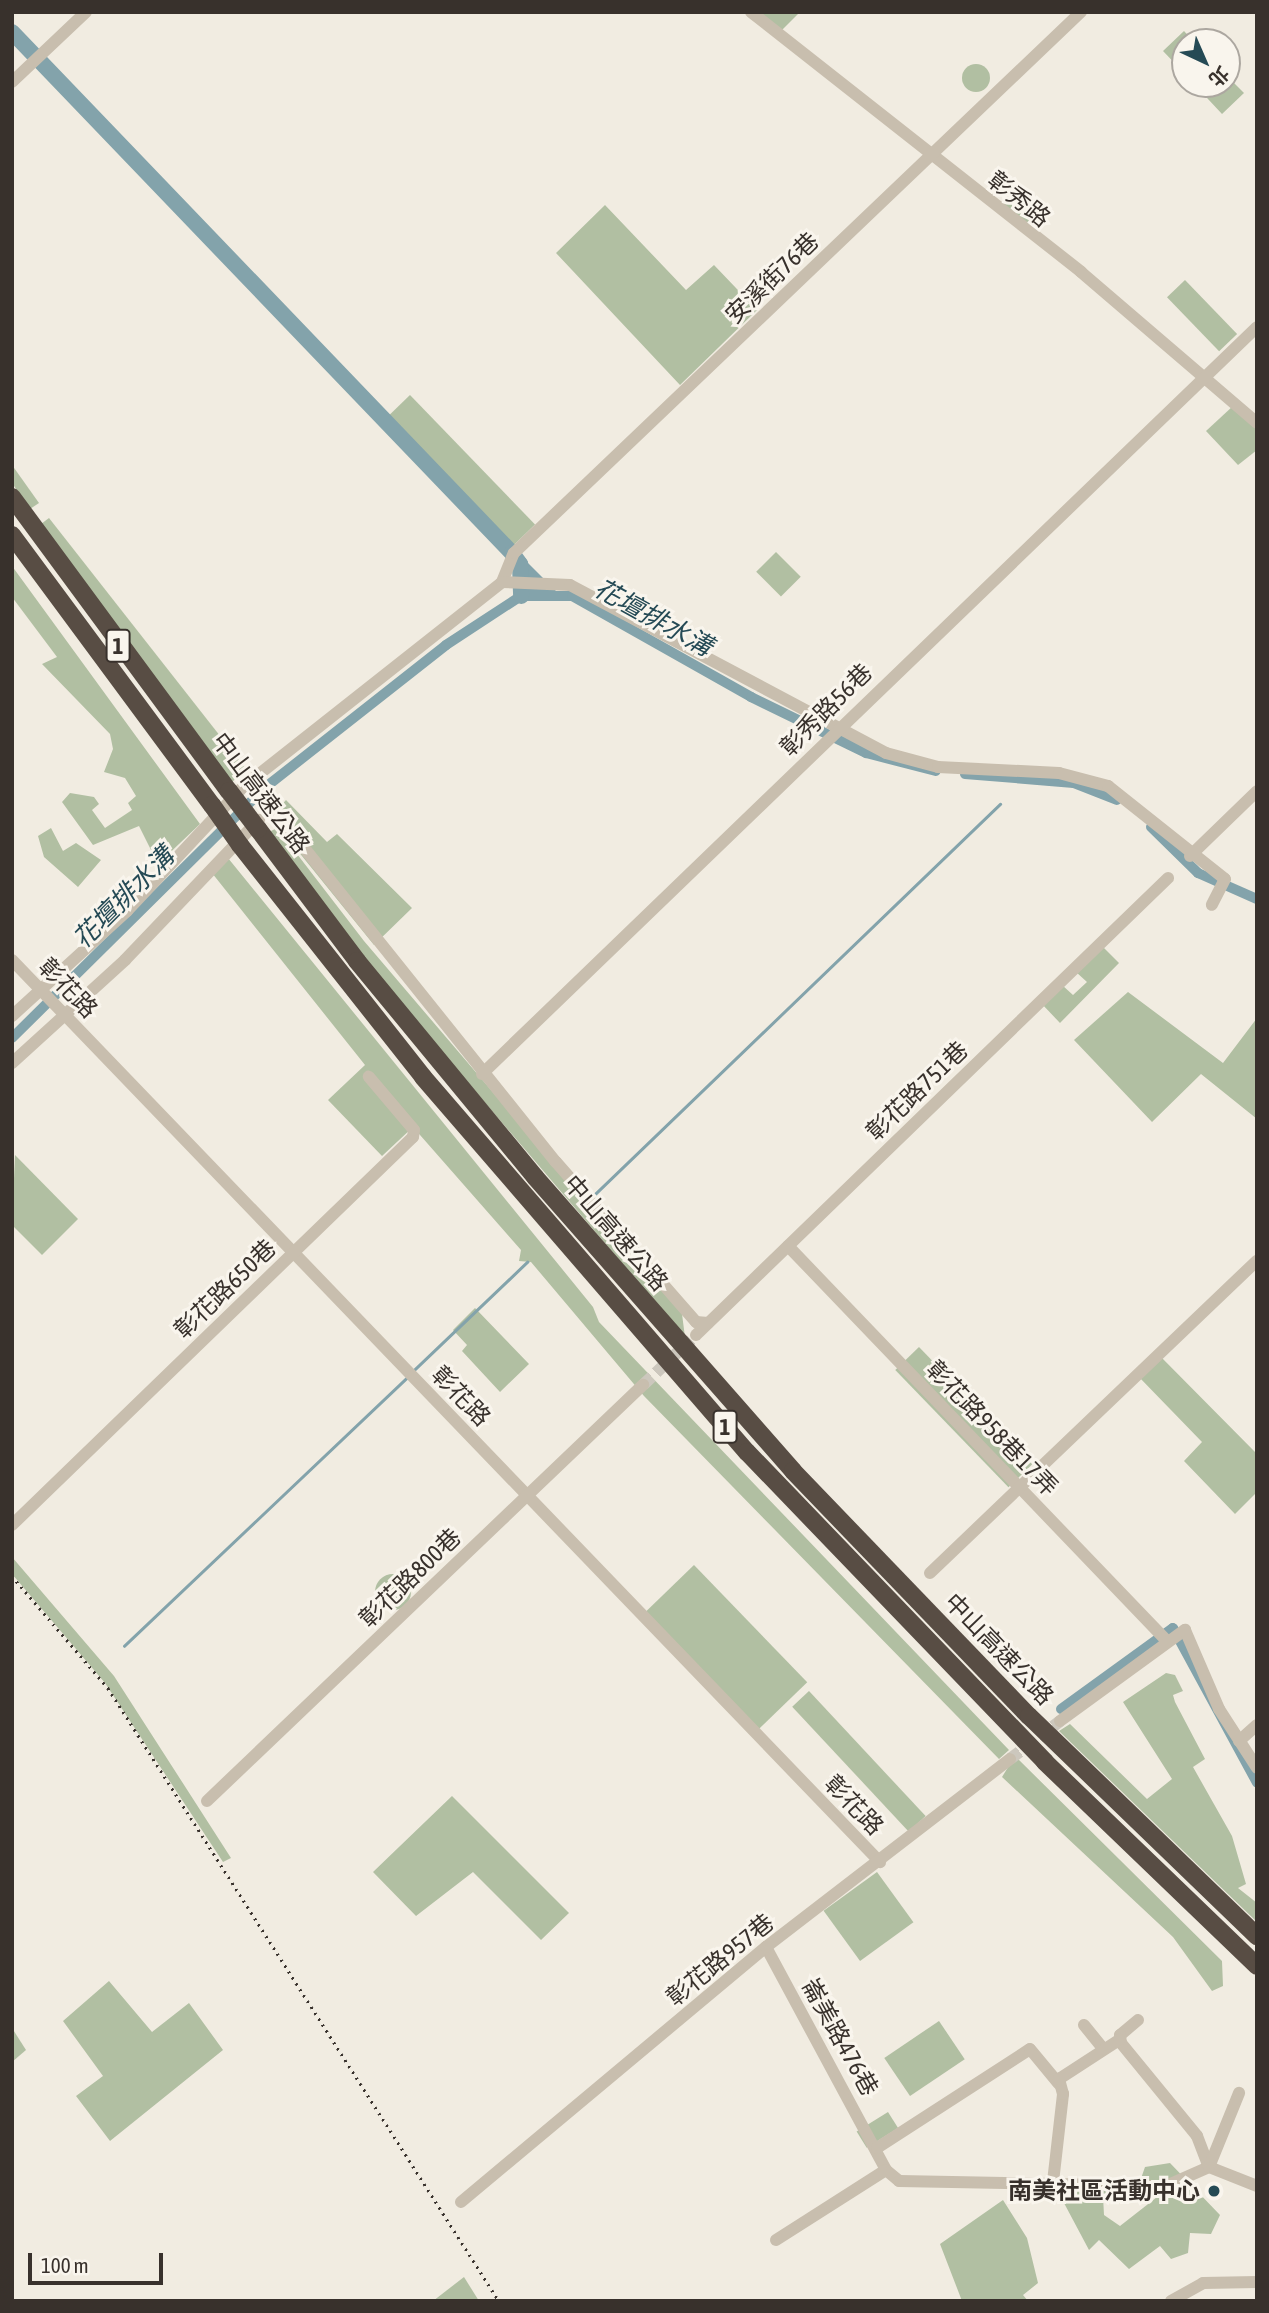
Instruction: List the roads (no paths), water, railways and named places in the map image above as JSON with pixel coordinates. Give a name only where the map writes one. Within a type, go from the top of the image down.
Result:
[{"type":"highway","name":"中山高速公路","points":[[12,497],[229,791],[263,819],[357,961],[535,1177],[793,1471],[1029,1716],[1257,1936]]},
{"type":"highway","name":"中山高速公路","points":[[12,536],[240,845],[423,1077],[747,1452],[1045,1762],[1257,1966]]},
{"type":"street","points":[[12,82],[86,12]]},
{"type":"street","name":"彰秀路","points":[[751,12],[932,155],[1257,423]]},
{"type":"street","name":"安溪街76巷","points":[[502,582],[514,553],[1081,12]]},
{"type":"street","name":"彰秀路56巷","points":[[482,1074],[836,728],[1257,327]]},
{"type":"street","points":[[12,1016],[127,911],[244,786],[502,582],[570,585],[886,753],[938,767],[1059,773],[1108,786],[1157,819],[1190,856],[1225,878],[1212,905]]},
{"type":"street","points":[[1190,856],[1257,791]]},
{"type":"street","points":[[12,1063],[60,1009],[125,960],[263,819],[300,841],[482,1074],[696,1322],[708,1322]]},
{"type":"street","name":"彰花路751巷","points":[[696,1335],[1168,878]]},
{"type":"street","name":"彰花路","points":[[12,960],[880,1862]]},
{"type":"street","name":"彰花路650巷","points":[[12,1525],[413,1137],[414,1130],[369,1077]]},
{"type":"street","name":"彰花路958巷17弄","points":[[788,1246],[1166,1640]]},
{"type":"street","points":[[930,1573],[1257,1261]]},
{"type":"street","name":"彰花路800巷","points":[[207,1801],[643,1385]]},
{"type":"street","points":[[1060,1721],[1180,1629],[1190,1636],[1202,1674],[1257,1768]]},
{"type":"street","points":[[1239,1741],[1257,1725]]},
{"type":"street","name":"彰花路957巷","points":[[461,2202],[766,1947],[880,1862],[1010,1759]]},
{"type":"street","name":"崙美路476巷","points":[[766,1947],[877,2148],[886,2170]]},
{"type":"street","points":[[1059,2084],[1102,2047],[1119,2040],[1138,2020]]},
{"type":"street","points":[[1084,2025],[1102,2047]]},
{"type":"street","points":[[1119,2040],[1197,2136],[1209,2167],[1257,2186]]},
{"type":"street","points":[[877,2148],[1030,2049],[1059,2084],[1063,2094],[1053,2182]]},
{"type":"street","points":[[776,2240],[886,2170],[899,2181],[1166,2186],[1209,2167],[1238,2094]]},
{"type":"street","points":[[1171,2301],[1203,2283],[1257,2282]]},
{"type":"water","points":[[515,550],[561,596],[573,601],[521,596]]},
{"type":"waterway","points":[[12,32],[512,553],[520,564],[521,596]]},
{"type":"waterway","name":"花壇排水溝","points":[[12,1038],[267,786],[446,645],[521,596],[572,596],[751,697],[866,753],[936,771]]},
{"type":"waterway","name":"花壇排水溝","points":[[965,774],[1074,783],[1117,800]]},
{"type":"waterway","points":[[593,1196],[1000,804]]},
{"type":"waterway","name":"花壇排水溝","points":[[1151,827],[1198,873],[1257,899]]},
{"type":"waterway","points":[[413,1371],[527,1262]]},
{"type":"waterway","points":[[124,1646],[406,1378]]},
{"type":"waterway","points":[[1061,1709],[1173,1628],[1257,1783]]},
{"type":"tunnel","points":[[643,1385],[696,1335]]},
{"type":"tunnel","points":[[1010,1759],[1060,1721]]},
{"type":"railway","points":[[12,1576],[108,1688],[499,2301]]},
{"type":"place","name":"南美社區活動中心","points":[[1214,2191]]}]
